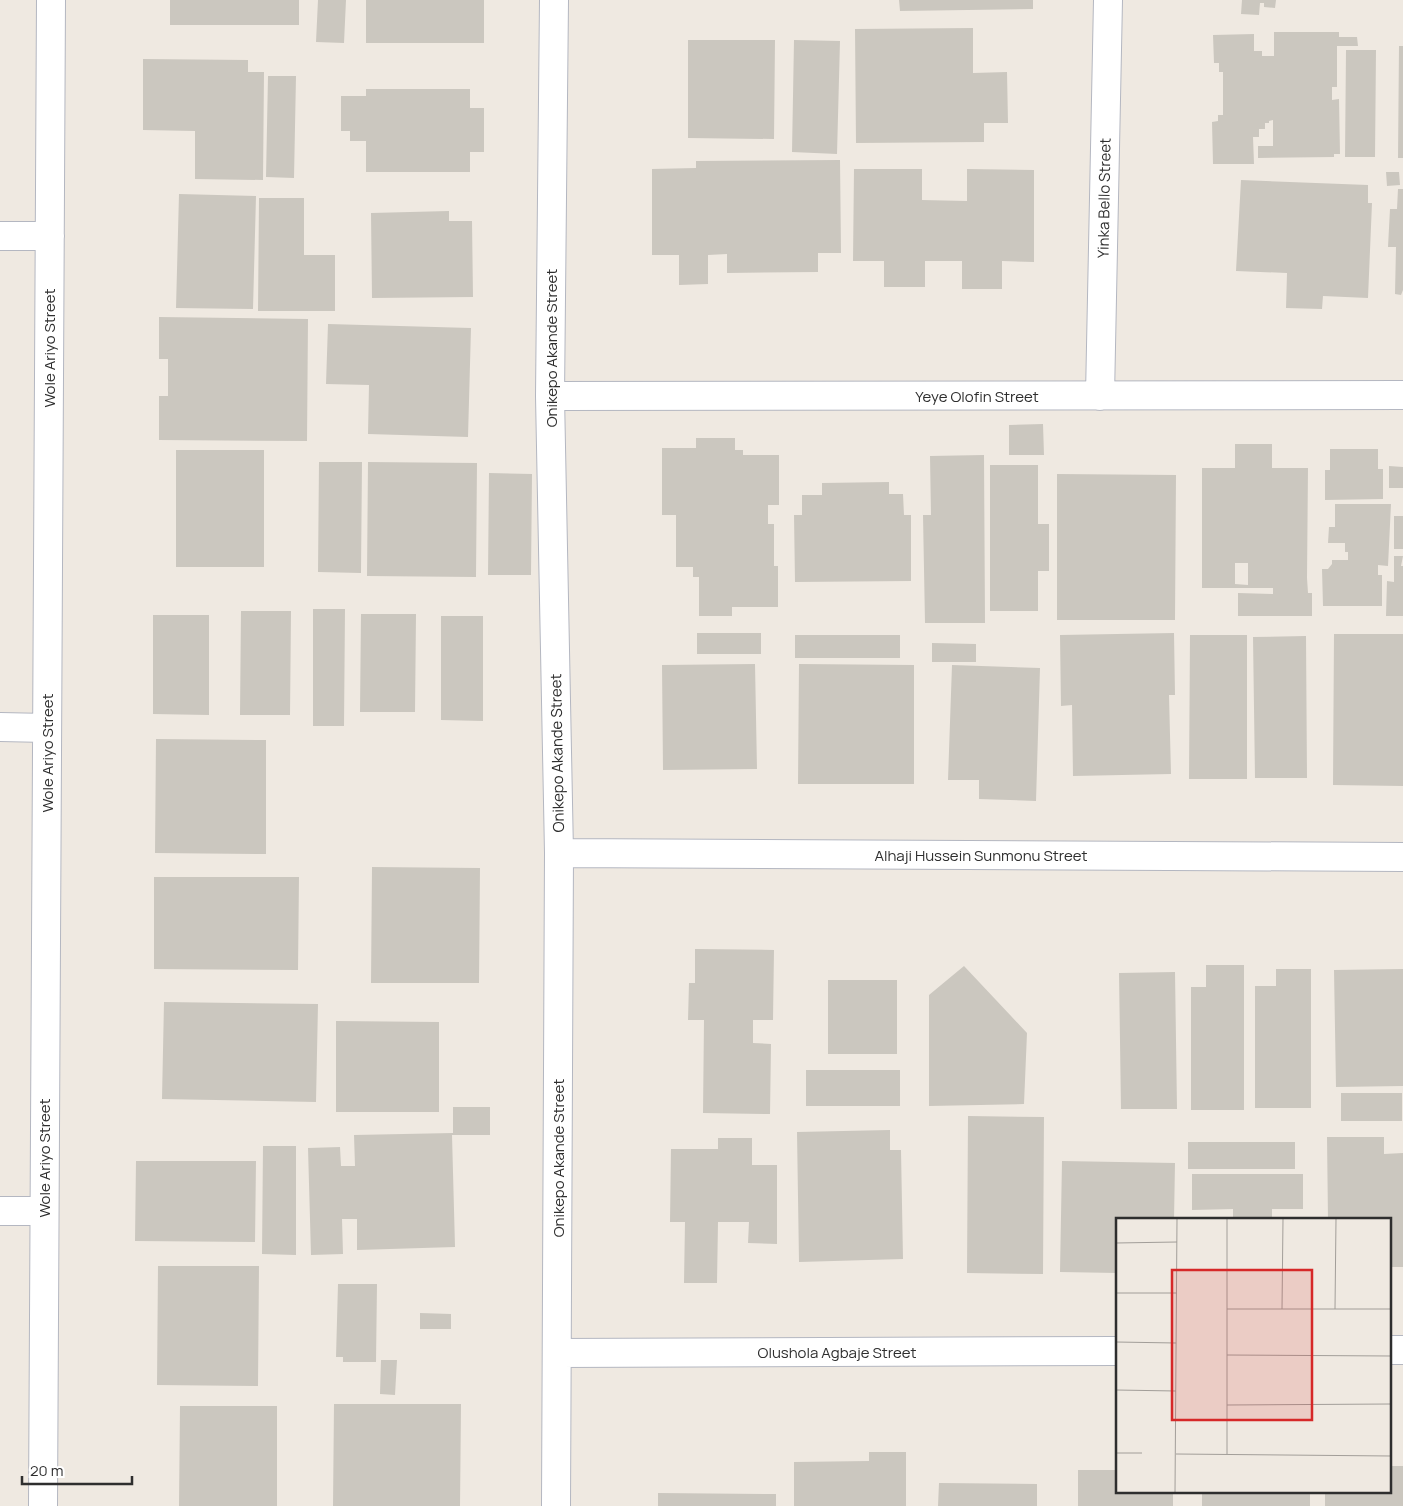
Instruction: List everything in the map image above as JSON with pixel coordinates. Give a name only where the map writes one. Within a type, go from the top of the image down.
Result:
[{"type":"street","name":"Wole Ariyo Street","points":[[43,1506],[51,0]]},
{"type":"street","name":"Onikepo Akande Street","points":[[554,0],[550,396],[559,853],[556,1506]]},
{"type":"street","name":"Yinka Bello Street","points":[[1100,396],[1108,0]]},
{"type":"street","points":[[0,236],[50,236]]},
{"type":"street","name":"Yeye Olofin Street","points":[[550,396],[1403,395]]},
{"type":"street","points":[[0,727],[47,728]]},
{"type":"street","name":"Alhaji Hussein Sunmonu Street","points":[[559,853],[1403,857]]},
{"type":"street","points":[[0,1210],[44,1211]]},
{"type":"street","points":[[1390,1350],[1403,1350]]},
{"type":"street","name":"Olushola Agbaje Street","points":[[557,1353],[1116,1351]]},
{"type":"building","points":[[170,0],[299,0],[299,25],[170,25]]},
{"type":"building","points":[[318,0],[346,0],[344,43],[316,42]]},
{"type":"building","points":[[366,0],[484,0],[484,43],[366,43]]},
{"type":"building","points":[[899,0],[1033,0],[1033,9],[900,11]]},
{"type":"building","points":[[1242,0],[1276,0],[1275,8],[1264,7],[1264,3],[1260,3],[1259,15],[1241,14]]},
{"type":"building","points":[[973,28],[973,73],[1007,72],[1008,123],[984,123],[984,142],[856,143],[855,29]]},
{"type":"building","points":[[1274,32],[1339,32],[1339,37],[1357,37],[1358,46],[1337,46],[1337,87],[1332,87],[1332,100],[1339,99],[1340,154],[1334,154],[1334,157],[1258,158],[1258,146],[1273,146],[1273,120],[1265,123],[1265,129],[1259,129],[1259,137],[1253,137],[1254,164],[1213,164],[1212,122],[1218,121],[1218,115],[1223,115],[1223,72],[1219,72],[1219,63],[1214,63],[1213,35],[1254,34],[1254,51],[1262,51],[1262,56],[1274,56]]},
{"type":"building","points":[[688,40],[775,40],[774,139],[688,138]]},
{"type":"building","points":[[794,40],[840,41],[837,154],[792,152]]},
{"type":"building","points":[[1399,46],[1403,46],[1403,158],[1398,158]]},
{"type":"building","points":[[1346,50],[1376,50],[1375,157],[1345,157]]},
{"type":"building","points":[[143,59],[248,60],[248,72],[264,72],[263,180],[195,179],[195,131],[143,130]]},
{"type":"building","points":[[268,76],[296,76],[294,178],[266,177]]},
{"type":"building","points":[[366,89],[470,89],[470,108],[484,108],[484,152],[470,152],[470,172],[366,172],[366,141],[350,141],[350,131],[341,131],[341,96],[366,96]]},
{"type":"building","points":[[840,160],[841,253],[818,253],[818,272],[727,273],[727,254],[708,255],[708,284],[679,285],[679,255],[652,255],[652,169],[696,168],[696,161]]},
{"type":"building","points":[[854,169],[922,169],[922,200],[967,201],[967,169],[1034,170],[1034,262],[1002,261],[1002,289],[962,289],[962,261],[925,261],[925,287],[884,287],[884,261],[853,261]]},
{"type":"building","points":[[1386,172],[1399,172],[1400,185],[1387,186]]},
{"type":"building","points":[[1241,180],[1368,185],[1368,203],[1372,203],[1368,298],[1323,296],[1322,309],[1286,308],[1287,273],[1236,271]]},
{"type":"building","points":[[1398,189],[1403,189],[1403,290],[1401,295],[1395,294],[1396,247],[1388,247],[1390,209],[1397,209]]},
{"type":"building","points":[[179,194],[256,196],[253,309],[176,308]]},
{"type":"building","points":[[259,198],[304,198],[304,255],[335,255],[335,311],[258,311]]},
{"type":"building","points":[[449,211],[449,221],[472,221],[473,297],[372,298],[371,213]]},
{"type":"building","points":[[159,317],[308,319],[307,441],[159,440],[159,396],[168,396],[168,359],[159,359]]},
{"type":"building","points":[[328,324],[471,328],[468,437],[368,434],[369,385],[326,384]]},
{"type":"building","points":[[1043,424],[1044,455],[1009,455],[1009,425]]},
{"type":"building","points":[[696,438],[735,438],[735,450],[743,450],[743,455],[779,455],[779,505],[768,505],[768,524],[774,524],[774,566],[778,566],[778,607],[732,607],[732,616],[699,616],[699,577],[693,577],[693,567],[676,567],[676,515],[662,515],[662,448],[696,448]]},
{"type":"building","points":[[1235,444],[1272,444],[1272,468],[1308,468],[1307,578],[1308,593],[1312,593],[1312,616],[1238,616],[1238,593],[1273,594],[1273,588],[1202,588],[1202,468],[1235,468]],"holes":[[[1235,563],[1248,563],[1248,585],[1235,584]]]},
{"type":"building","points":[[1330,449],[1378,449],[1378,469],[1383,469],[1383,499],[1325,500],[1325,470],[1330,470]]},
{"type":"building","points":[[176,450],[264,450],[264,567],[176,567]]},
{"type":"building","points":[[984,455],[985,623],[925,623],[923,515],[931,515],[930,456]]},
{"type":"building","points":[[319,462],[362,462],[361,573],[318,572]]},
{"type":"building","points":[[368,462],[477,463],[476,577],[367,576]]},
{"type":"building","points":[[990,465],[1038,465],[1038,524],[1049,524],[1049,571],[1038,571],[1038,611],[990,611]]},
{"type":"building","points":[[1389,466],[1403,467],[1403,488],[1389,488]]},
{"type":"building","points":[[489,473],[532,474],[531,575],[488,575]]},
{"type":"building","points":[[1057,474],[1176,475],[1175,620],[1057,620]]},
{"type":"building","points":[[889,482],[889,494],[903,494],[904,515],[911,515],[911,581],[795,582],[794,515],[802,515],[802,495],[822,495],[822,483]]},
{"type":"building","points":[[1335,504],[1391,504],[1388,566],[1378,565],[1378,575],[1382,575],[1382,606],[1323,606],[1322,569],[1328,569],[1332,564],[1332,560],[1348,560],[1348,552],[1345,552],[1345,543],[1328,543],[1329,527],[1335,527]]},
{"type":"building","points":[[1394,516],[1403,516],[1403,549],[1394,549]]},
{"type":"building","points":[[1394,556],[1403,556],[1401,566],[1403,566],[1403,616],[1386,616],[1387,581],[1394,582]]},
{"type":"building","points":[[313,609],[345,609],[344,726],[313,726]]},
{"type":"building","points":[[241,611],[291,611],[290,715],[240,715]]},
{"type":"building","points":[[361,614],[416,614],[415,712],[360,712]]},
{"type":"building","points":[[153,615],[209,615],[209,715],[153,714]]},
{"type":"building","points":[[441,616],[483,616],[483,721],[441,720]]},
{"type":"building","points":[[697,633],[761,633],[761,654],[697,654]]},
{"type":"building","points":[[1174,633],[1175,695],[1169,695],[1171,774],[1073,776],[1072,705],[1061,706],[1060,635]]},
{"type":"building","points":[[1334,634],[1403,634],[1403,786],[1333,785]]},
{"type":"building","points":[[795,635],[900,635],[900,658],[795,658]]},
{"type":"building","points":[[1190,635],[1247,635],[1247,779],[1189,779]]},
{"type":"building","points":[[1306,636],[1307,778],[1255,778],[1253,637]]},
{"type":"building","points":[[932,643],[976,644],[976,662],[932,662]]},
{"type":"building","points":[[755,664],[757,769],[663,770],[662,665]]},
{"type":"building","points":[[799,664],[914,665],[914,784],[798,784]]},
{"type":"building","points":[[952,665],[1040,668],[1036,801],[979,799],[979,780],[948,780]]},
{"type":"building","points":[[156,739],[266,740],[266,854],[155,853]]},
{"type":"building","points":[[372,867],[480,868],[479,983],[371,983]]},
{"type":"building","points":[[154,877],[299,877],[298,970],[154,969]]},
{"type":"building","points":[[695,949],[774,950],[773,1020],[753,1020],[753,1043],[771,1044],[770,1114],[703,1113],[704,1020],[688,1020],[689,983],[695,983]]},
{"type":"building","points":[[1206,965],[1244,965],[1244,1110],[1191,1110],[1191,987],[1206,987]]},
{"type":"building","points":[[964,966],[1027,1033],[1024,1104],[929,1106],[929,995]]},
{"type":"building","points":[[1276,969],[1311,969],[1311,1108],[1255,1108],[1255,986],[1276,986]]},
{"type":"building","points":[[1403,969],[1403,1086],[1336,1087],[1334,970]]},
{"type":"building","points":[[1175,972],[1177,1109],[1121,1109],[1119,973]]},
{"type":"building","points":[[828,980],[897,980],[897,1054],[828,1054]]},
{"type":"building","points":[[164,1002],[318,1004],[316,1102],[162,1099]]},
{"type":"building","points":[[336,1021],[439,1022],[439,1112],[336,1112]]},
{"type":"building","points":[[806,1070],[900,1070],[900,1106],[806,1106]]},
{"type":"building","points":[[1341,1093],[1402,1093],[1402,1121],[1341,1121]]},
{"type":"building","points":[[453,1107],[490,1107],[490,1135],[452,1135],[455,1247],[357,1250],[357,1219],[342,1219],[343,1254],[311,1255],[308,1148],[340,1147],[341,1166],[355,1166],[354,1135],[453,1133]]},
{"type":"building","points":[[968,1116],[1044,1117],[1043,1274],[967,1273]]},
{"type":"building","points":[[890,1130],[890,1150],[901,1150],[903,1259],[799,1262],[797,1132]]},
{"type":"building","points":[[1327,1137],[1384,1137],[1384,1154],[1403,1153],[1403,1267],[1390,1267],[1390,1218],[1328,1218]]},
{"type":"building","points":[[718,1138],[752,1138],[752,1165],[777,1165],[777,1244],[748,1243],[749,1222],[718,1222],[717,1283],[684,1283],[685,1222],[670,1222],[671,1149],[718,1149]]},
{"type":"building","points":[[1188,1142],[1295,1142],[1295,1169],[1188,1169]]},
{"type":"building","points":[[263,1146],[296,1146],[296,1255],[262,1254]]},
{"type":"building","points":[[136,1161],[256,1161],[255,1242],[135,1241]]},
{"type":"building","points":[[1062,1161],[1175,1163],[1174,1218],[1116,1218],[1116,1273],[1060,1272]]},
{"type":"building","points":[[1192,1174],[1303,1174],[1303,1209],[1272,1209],[1272,1218],[1233,1218],[1233,1209],[1192,1210]]},
{"type":"building","points":[[158,1266],[259,1266],[258,1386],[157,1385]]},
{"type":"building","points":[[338,1284],[377,1284],[376,1362],[343,1362],[343,1357],[336,1357]]},
{"type":"building","points":[[420,1313],[451,1314],[451,1329],[420,1329]]},
{"type":"building","points":[[381,1360],[397,1360],[395,1395],[380,1394]]},
{"type":"building","points":[[334,1404],[461,1404],[460,1506],[333,1506]]},
{"type":"building","points":[[180,1406],[277,1406],[277,1506],[179,1506]]},
{"type":"building","points":[[869,1452],[906,1452],[906,1506],[794,1506],[794,1462],[869,1461]]},
{"type":"building","points":[[1390,1466],[1403,1466],[1403,1506],[1325,1506],[1325,1494],[1390,1494]]},
{"type":"building","points":[[1078,1470],[1116,1470],[1116,1494],[1173,1494],[1173,1506],[1078,1506]]},
{"type":"building","points":[[939,1483],[1037,1484],[1037,1506],[938,1506]]},
{"type":"building","points":[[658,1493],[776,1494],[776,1506],[658,1506]]},
{"type":"building","points":[[1202,1494],[1310,1494],[1310,1506],[1202,1506]]}]
